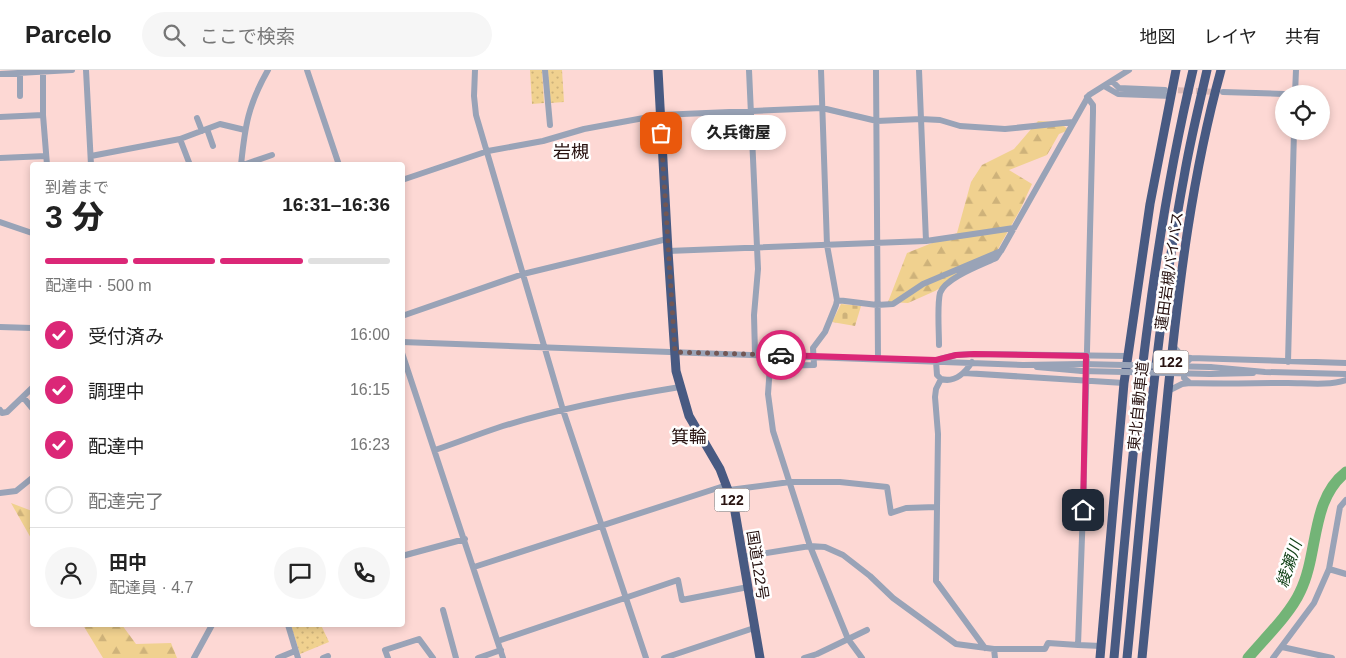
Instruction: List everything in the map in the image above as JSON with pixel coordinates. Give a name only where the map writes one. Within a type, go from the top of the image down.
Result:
[{"type":"highway","name":"国道122号","points":[[658,70],[676,371],[689,416],[713,456],[728,487],[734,506],[760,658]]},
{"type":"highway","name":"蓮田岩槻バイパス","points":[[1100,658],[1127,356],[1168,93],[1176,70]]},
{"type":"highway","name":"東北自動車道","points":[[1114,658],[1138,400],[1152,285],[1170,177],[1193,70]]},
{"type":"highway","name":"東北自動車道","points":[[1127,658],[1152,399],[1161,326],[1184,178],[1207,70]]},
{"type":"highway","name":"蓮田岩槻バイパス","points":[[1142,658],[1180,284],[1197,177],[1221,70]]},
{"type":"street","points":[[0,74],[72,70]]},
{"type":"street","points":[[86,70],[91,162]]},
{"type":"street","points":[[242,162],[245,130],[253,99],[268,70]]},
{"type":"street","points":[[307,70],[338,162]]},
{"type":"street","points":[[475,70],[474,96],[476,115],[563,410],[646,658]]},
{"type":"street","points":[[545,70],[550,125]]},
{"type":"street","points":[[749,70],[758,269],[754,315],[754,354]]},
{"type":"street","points":[[821,70],[827,245],[836,305],[824,332],[814,348],[814,365],[770,366],[768,394],[773,431],[810,546],[848,639],[862,658]]},
{"type":"street","points":[[876,70],[878,359]]},
{"type":"street","points":[[919,70],[926,240]]},
{"type":"street","points":[[939,345],[940,297],[943,288],[950,281],[996,258],[1087,97],[1129,70]]},
{"type":"street","points":[[1295,85],[1296,70]]},
{"type":"street","points":[[18,72],[20,96]]},
{"type":"street","points":[[43,72],[43,115],[47,162]]},
{"type":"street","points":[[1112,81],[1119,88],[1168,93]]},
{"type":"street","points":[[1104,86],[1118,94],[1168,93]]},
{"type":"street","points":[[1223,92],[1275,94]]},
{"type":"street","points":[[1078,645],[1093,112],[1093,105],[1087,97]]},
{"type":"street","points":[[405,179],[488,151],[543,141],[584,129],[660,115],[822,108],[877,121],[940,120],[960,126],[1005,129],[1073,122]]},
{"type":"street","points":[[0,117],[43,115]]},
{"type":"street","points":[[197,118],[213,146]]},
{"type":"street","points":[[91,156],[180,139],[220,124],[245,130]]},
{"type":"street","points":[[180,139],[189,162]]},
{"type":"street","points":[[1288,362],[1294,140]]},
{"type":"street","points":[[251,162],[272,155]]},
{"type":"street","points":[[0,158],[46,156]]},
{"type":"street","points":[[0,222],[30,232]]},
{"type":"street","points":[[668,251],[926,240],[1014,228]]},
{"type":"street","points":[[405,315],[523,274],[667,240]]},
{"type":"street","points":[[836,300],[877,305],[892,304],[922,284],[1001,251]]},
{"type":"street","points":[[0,327],[30,328]]},
{"type":"street","points":[[405,342],[936,360],[1024,365],[1049,369],[1210,370],[1241,374],[1264,372],[1346,374]]},
{"type":"street","points":[[1173,346],[1183,357],[1191,358],[1346,363]]},
{"type":"street","points":[[936,360],[956,355],[974,354],[1127,356]]},
{"type":"street","points":[[1190,384],[1184,378],[1185,364],[1191,358]]},
{"type":"street","points":[[936,360],[937,375],[941,379],[948,380],[964,373],[972,362]]},
{"type":"street","points":[[405,363],[503,658]]},
{"type":"street","points":[[964,373],[1124,383]]},
{"type":"street","points":[[941,379],[936,389],[935,397],[938,434],[936,581],[985,648]]},
{"type":"street","points":[[1168,391],[1182,384],[1334,383],[1346,380]]},
{"type":"street","points":[[435,450],[498,428],[563,410],[622,396],[680,387]]},
{"type":"street","points":[[0,410],[2,413],[7,412],[30,390]]},
{"type":"street","points":[[23,397],[30,406]]},
{"type":"street","points":[[0,493],[16,491],[30,480]]},
{"type":"street","points":[[474,567],[602,525],[728,487],[790,482],[840,482],[887,487],[891,513],[906,508],[936,507]]},
{"type":"street","points":[[1273,658],[1314,603],[1329,569],[1340,507],[1346,500]]},
{"type":"street","points":[[405,555],[465,539]]},
{"type":"street","points":[[742,557],[810,546],[825,547],[843,555],[894,598],[956,644],[994,649],[1046,649],[1048,643],[1101,646]]},
{"type":"street","points":[[1329,569],[1346,574]]},
{"type":"street","points":[[498,640],[678,580],[682,600],[748,588]]},
{"type":"street","points":[[443,610],[456,658]]},
{"type":"street","points":[[194,658],[211,627]]},
{"type":"street","points":[[278,658],[297,655],[289,627]]},
{"type":"street","points":[[664,658],[754,628]]},
{"type":"street","points":[[804,658],[867,630]]},
{"type":"street","points":[[388,658],[385,650],[419,640],[433,658]]},
{"type":"street","points":[[1282,647],[1332,658]]},
{"type":"street","points":[[994,649],[995,658]]},
{"type":"street","points":[[478,658],[501,650]]},
{"type":"green space","points":[[530,70],[542,70],[544,103],[532,104]]},
{"type":"green space","points":[[548,70],[562,70],[564,102],[550,103]]},
{"type":"green space","points":[[1038,121],[1059,122],[1069,130],[1059,134],[1047,155],[1009,170],[1032,184],[1020,210],[994,256],[935,291],[908,303],[888,302],[907,253],[957,233],[971,182],[982,165],[1014,149]]},
{"type":"green space","points":[[841,304],[861,306],[855,326],[832,322]]},
{"type":"green space","points":[[11,503],[30,510],[30,536]]},
{"type":"green space","points":[[84,627],[123,627],[136,644],[171,643],[177,658],[103,658]]},
{"type":"green space","points":[[292,627],[322,627],[329,642],[300,654]]},
{"type":"waterway","name":"綾瀬川","points":[[1248,658],[1296,600],[1306,577],[1326,497],[1334,484],[1346,472]]},
{"type":"tunnel","points":[[1169,90],[1219,92]]},
{"type":"way so far","points":[[661,133],[675,352],[781,355]]},
{"type":"place","name":"久兵衛屋","points":[[661,133]]},
{"type":"district","name":"岩槻","points":[[571,152]]},
{"type":"district","name":"箕輪","points":[[689,437]]},
{"type":"route","points":[[781,355],[936,360],[956,355],[974,354],[1086,356],[1083,510]]}]
